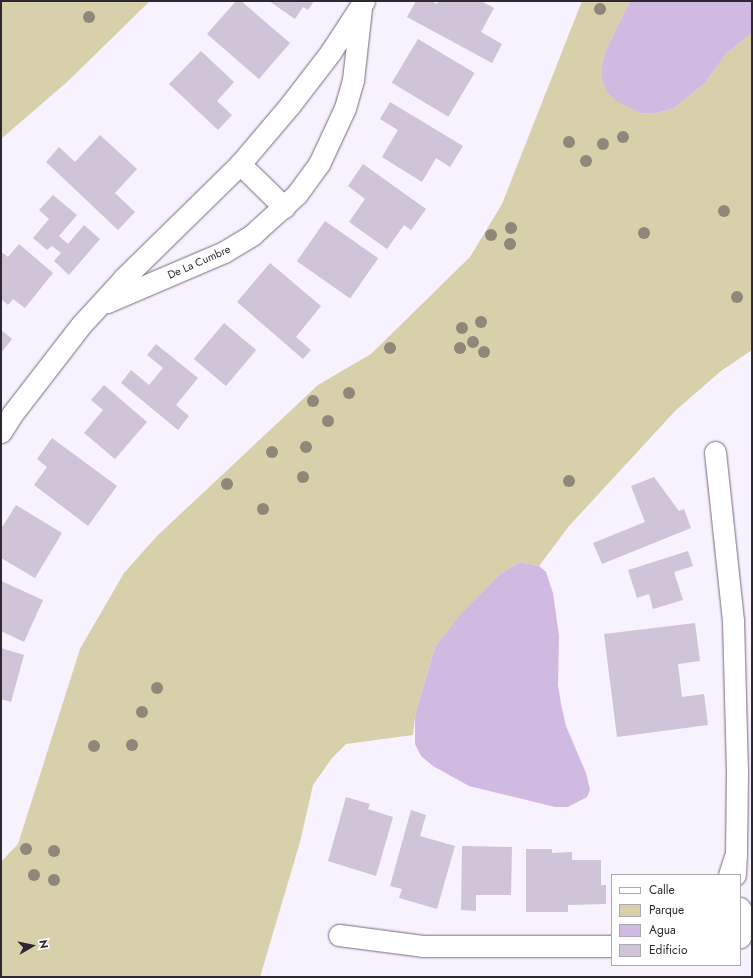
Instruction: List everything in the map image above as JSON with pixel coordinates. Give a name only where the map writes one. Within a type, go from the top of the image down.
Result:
[{"type":"street","name":"De La Cumbre","points":[[1,432],[46,368],[99,305],[240,164],[330,53],[363,3]]},
{"type":"street","name":"De La Cumbre","points":[[99,305],[224,252],[252,235],[284,207],[319,164],[337,130],[353,80],[363,3]]},
{"type":"street","points":[[240,164],[284,207]]},
{"type":"street","points":[[715,452],[733,620],[737,772],[735,874]]},
{"type":"street","points":[[729,874],[736,854]]},
{"type":"street","points":[[741,935],[744,929],[745,916]]},
{"type":"street","points":[[340,934],[422,946],[611,946]]},
{"type":"street","points":[[741,946],[752,947]]},
{"type":"green space","points":[[1,1],[150,1],[67,82],[1,139]]},
{"type":"green space","points":[[582,1],[630,1],[606,50],[641,113],[651,114],[673,109],[705,83],[726,54],[752,33],[752,350],[721,371],[676,410],[569,526],[539,566],[520,562],[500,574],[473,602],[435,647],[415,716],[413,735],[346,744],[332,758],[313,785],[300,842],[260,977],[1,977],[1,862],[18,844],[80,649],[124,573],[157,536],[318,385],[371,354],[470,257],[502,204]]},
{"type":"water","points":[[630,1],[752,1],[752,33],[726,54],[705,83],[673,109],[651,114],[641,113],[618,102],[608,93],[602,80],[602,67],[606,50]]},
{"type":"water","points":[[520,562],[539,566],[546,572],[553,593],[559,636],[558,685],[561,704],[566,726],[586,773],[590,790],[587,797],[568,807],[555,807],[469,786],[433,766],[421,756],[415,744],[415,716],[435,647],[461,614],[500,574]]},
{"type":"building","points":[[236,1],[241,1],[290,43],[259,79],[207,34]]},
{"type":"building","points":[[269,1],[314,1],[308,10],[303,7],[295,19]]},
{"type":"building","points":[[416,1],[431,1],[437,4],[438,1],[481,1],[494,8],[481,32],[502,44],[492,63],[407,17]]},
{"type":"building","points":[[418,39],[475,73],[448,117],[392,83]]},
{"type":"building","points":[[201,51],[234,82],[217,101],[232,115],[218,130],[169,84]]},
{"type":"building","points":[[390,102],[463,146],[450,167],[436,158],[422,182],[382,157],[398,130],[380,119]]},
{"type":"building","points":[[100,135],[137,169],[115,193],[135,212],[118,230],[46,162],[59,147],[75,162]]},
{"type":"building","points":[[363,164],[426,209],[411,230],[404,225],[387,249],[349,222],[365,199],[348,186]]},
{"type":"building","points":[[53,195],[77,215],[59,236],[68,244],[84,225],[100,239],[69,275],[54,261],[61,253],[52,246],[47,250],[33,238],[49,219],[39,210]]},
{"type":"building","points":[[325,221],[378,258],[350,298],[297,261]]},
{"type":"building","points":[[19,244],[53,273],[25,308],[13,299],[8,305],[1,299],[1,255],[3,253],[8,257]]},
{"type":"building","points":[[270,263],[321,306],[296,337],[311,350],[303,359],[237,302]]},
{"type":"building","points":[[224,323],[256,350],[226,386],[194,359]]},
{"type":"building","points":[[1,330],[12,339],[1,353]]},
{"type":"building","points":[[156,344],[198,378],[176,405],[189,416],[178,430],[121,383],[131,370],[149,385],[163,368],[147,355]]},
{"type":"building","points":[[104,385],[147,422],[115,459],[84,433],[103,410],[91,400]]},
{"type":"building","points":[[52,438],[117,486],[88,526],[34,485],[47,467],[37,459]]},
{"type":"building","points":[[654,477],[679,511],[684,509],[691,528],[602,564],[593,543],[645,522],[631,486]]},
{"type":"building","points":[[16,505],[62,533],[35,578],[1,558],[1,529]]},
{"type":"building","points":[[688,551],[693,566],[674,572],[683,600],[653,609],[649,594],[637,598],[628,570]]},
{"type":"building","points":[[1,581],[43,600],[24,642],[1,631]]},
{"type":"building","points":[[695,623],[700,661],[678,664],[682,697],[704,694],[708,725],[617,737],[604,634]]},
{"type":"building","points":[[1,648],[24,655],[11,702],[1,699]]},
{"type":"building","points":[[346,797],[370,804],[368,809],[393,817],[376,876],[328,861]]},
{"type":"building","points":[[411,810],[426,815],[420,836],[455,846],[437,909],[399,898],[402,889],[390,886]]},
{"type":"building","points":[[462,846],[512,847],[511,895],[476,895],[476,911],[461,910]]},
{"type":"building","points":[[526,849],[552,849],[552,853],[572,852],[572,860],[601,860],[601,885],[606,885],[606,904],[568,905],[568,912],[526,912]]}]
